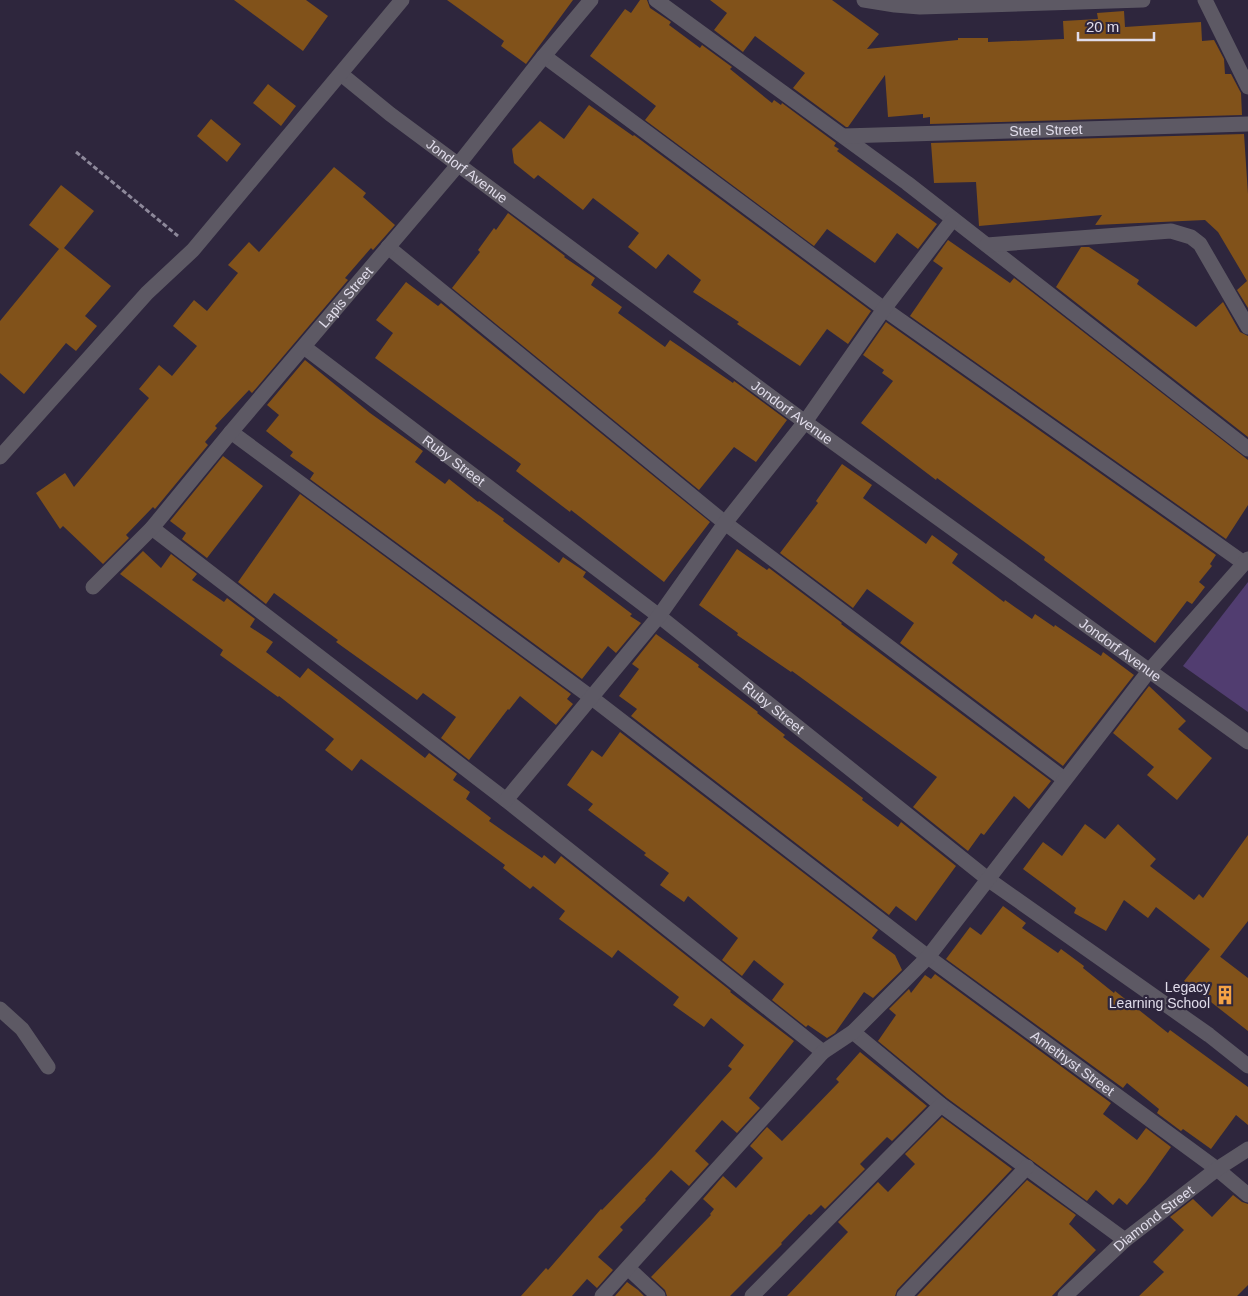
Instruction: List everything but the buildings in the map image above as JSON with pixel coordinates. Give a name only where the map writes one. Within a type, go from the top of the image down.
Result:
[{"type":"street","points":[[0,457],[146,293],[193,250],[402,0]]},
{"type":"street","name":"Lapis Street","points":[[93,587],[152,528],[458,165],[591,0]]},
{"type":"street","points":[[656,0],[844,136],[1248,449]]},
{"type":"street","points":[[864,0],[920,7],[1143,0]]},
{"type":"street","points":[[1205,0],[1248,87]]},
{"type":"street","points":[[544,56],[884,309],[1246,561],[1149,671],[928,957],[853,1032],[822,1052],[602,1296]]},
{"type":"street","name":"Jondorf Avenue","points":[[341,74],[390,114],[805,422],[1248,742]]},
{"type":"street","name":"Steel Street","points":[[844,136],[1248,124]]},
{"type":"street","points":[[506,800],[659,616],[725,523],[805,422],[884,309],[953,219]]},
{"type":"street","points":[[986,245],[1171,231],[1191,237],[1200,244],[1248,327]]},
{"type":"street","points":[[388,247],[725,523],[1064,779]]},
{"type":"street","name":"Ruby Street","points":[[304,346],[659,616],[989,880],[1209,1035],[1248,1066]]},
{"type":"street","name":"Amethyst Street","points":[[231,432],[592,698],[928,957],[1217,1169],[1248,1195]]},
{"type":"street","points":[[152,528],[506,800],[822,1052]]},
{"type":"street","points":[[0,1009],[22,1029],[48,1067]]},
{"type":"street","points":[[853,1032],[941,1105],[1125,1240]]},
{"type":"street","points":[[752,1296],[941,1105]]},
{"type":"street","name":"Diamond Street","points":[[1065,1296],[1125,1240],[1217,1169],[1248,1149]]},
{"type":"street","points":[[904,1296],[1027,1167]]},
{"type":"street","points":[[628,1268],[658,1296]]},
{"type":"path","points":[[76,152],[193,250]]},
{"type":"shaded area","points":[[1248,582],[1248,712],[1183,666]]},
{"type":"place","name":"Legacy Learning School","points":[[1225,995]]}]
